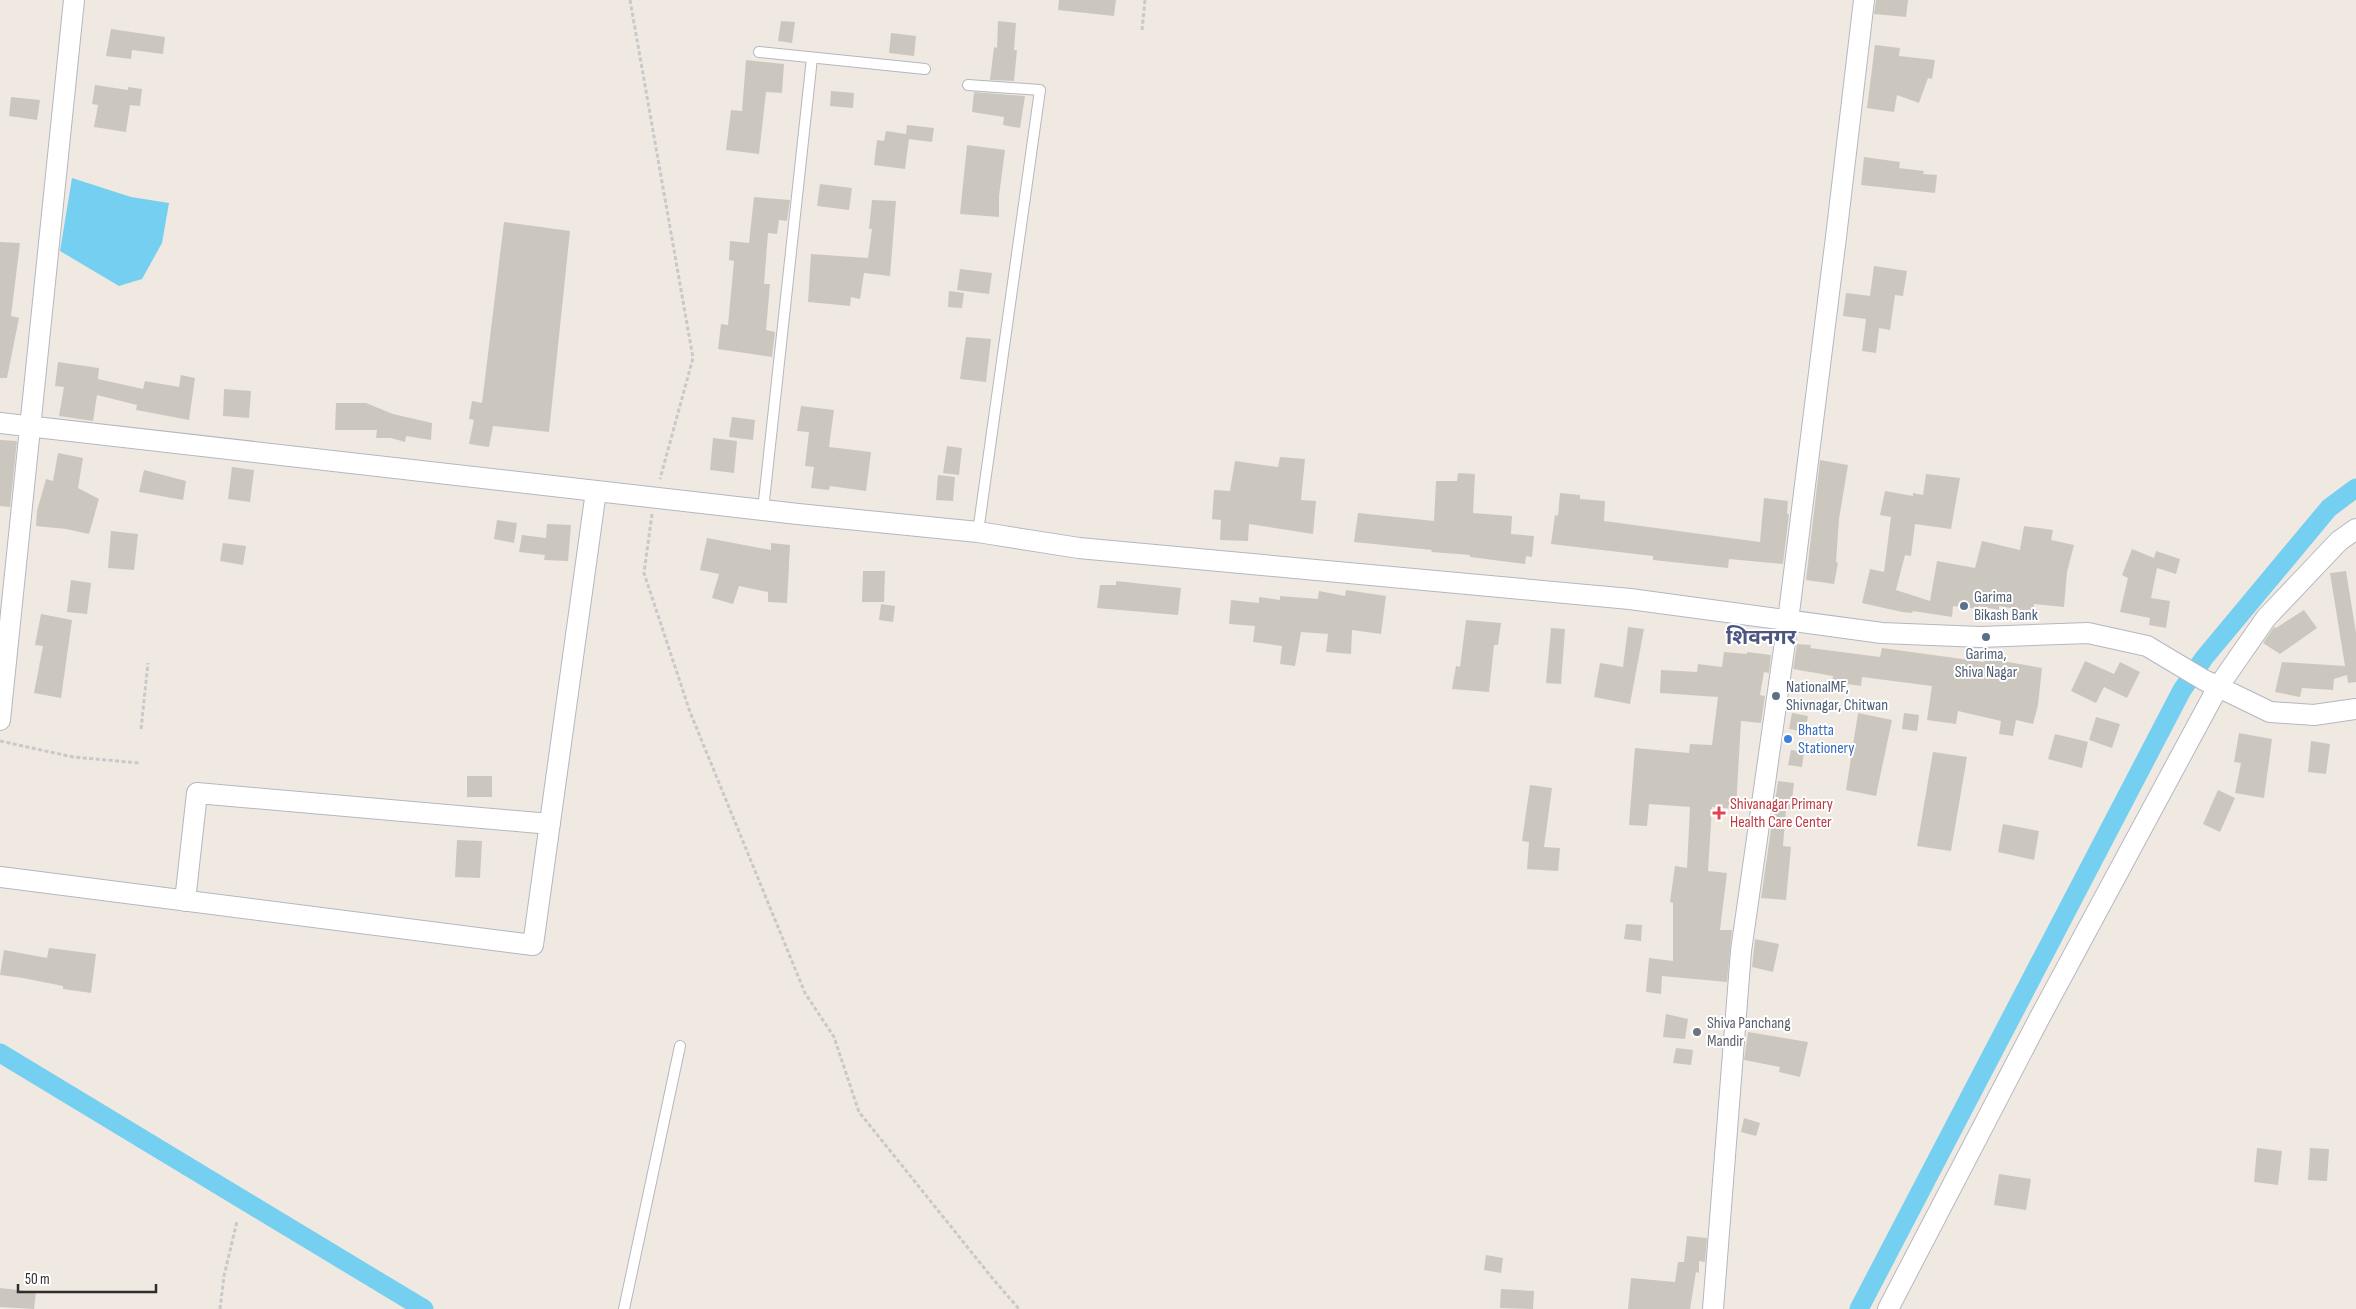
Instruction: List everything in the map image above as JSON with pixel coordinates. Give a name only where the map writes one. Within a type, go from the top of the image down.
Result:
[{"type":"street","points":[[0,720],[32,426],[74,0]]},
{"type":"street","points":[[1713,1309],[1741,951],[1788,620],[1864,0]]},
{"type":"street","points":[[0,423],[654,498],[978,532],[1079,548],[1630,599],[1882,633],[1981,637],[2088,633],[2147,646],[2177,662],[2211,684],[2270,712],[2314,715],[2356,708]]},
{"type":"street","points":[[0,877],[533,945],[596,491]]},
{"type":"street","points":[[1888,1309],[2211,684],[2266,618],[2339,541],[2356,528]]},
{"type":"street","points":[[185,901],[197,793],[550,824]]},
{"type":"lane","points":[[759,52],[925,69]]},
{"type":"lane","points":[[763,510],[812,58]]},
{"type":"lane","points":[[968,85],[1040,90],[978,532]]},
{"type":"lane","points":[[624,1309],[680,1046]]},
{"type":"path","points":[[630,0],[693,358],[654,498],[644,573],[690,712],[804,993],[834,1037],[859,1112],[993,1279],[1020,1309]]},
{"type":"path","points":[[1142,30],[1145,0]]},
{"type":"path","points":[[141,729],[148,663]]},
{"type":"path","points":[[0,741],[74,757],[139,763]]},
{"type":"path","points":[[220,1309],[224,1276],[237,1221]]},
{"type":"water","points":[[72,178],[131,197],[169,203],[162,243],[142,279],[119,286],[60,251]]},
{"type":"building","points":[[1059,0],[1116,0],[1114,16],[1058,10]]},
{"type":"building","points":[[1876,0],[1908,0],[1906,17],[1874,14]]},
{"type":"building","points":[[781,21],[795,22],[792,43],[778,41]]},
{"type":"building","points":[[998,21],[1016,23],[1014,50],[1017,50],[1014,81],[990,80],[994,47],[997,48]]},
{"type":"building","points":[[111,29],[165,37],[163,54],[132,50],[131,59],[106,56]]},
{"type":"building","points":[[891,33],[916,36],[914,56],[889,53]]},
{"type":"building","points":[[1875,45],[1900,48],[1899,56],[1935,60],[1932,79],[1928,78],[1919,103],[1897,95],[1894,112],[1867,108]]},
{"type":"building","points":[[746,60],[784,64],[782,93],[766,92],[759,154],[726,150],[731,110],[742,111]]},
{"type":"building","points":[[95,85],[128,90],[128,87],[142,89],[140,106],[130,105],[126,132],[94,127],[98,105],[92,104]]},
{"type":"building","points":[[831,91],[854,93],[853,108],[830,106]]},
{"type":"building","points":[[974,92],[1025,96],[1020,128],[1003,125],[1004,117],[972,112]]},
{"type":"building","points":[[11,97],[40,100],[37,120],[9,116]]},
{"type":"building","points":[[907,125],[934,128],[932,142],[909,139],[905,169],[874,165],[877,140],[884,141],[886,131],[906,134]]},
{"type":"building","points":[[967,145],[1005,150],[999,196],[999,217],[960,214]]},
{"type":"building","points":[[1864,157],[1900,162],[1899,168],[1924,171],[1923,174],[1937,175],[1935,193],[1861,185]]},
{"type":"building","points":[[820,184],[852,188],[849,210],[817,206]]},
{"type":"building","points":[[754,197],[790,200],[787,221],[779,220],[777,234],[768,233],[764,284],[770,284],[766,330],[775,332],[772,357],[718,349],[721,324],[728,325],[734,261],[729,260],[730,241],[749,243]]},
{"type":"building","points":[[872,200],[896,201],[890,276],[864,273],[860,299],[851,297],[850,306],[808,302],[811,254],[868,258],[872,229],[869,229]]},
{"type":"building","points":[[504,222],[570,231],[549,432],[493,426],[489,447],[469,444],[474,420],[469,419],[472,401],[482,403]]},
{"type":"building","points":[[0,242],[20,243],[11,316],[19,318],[7,378],[0,378]]},
{"type":"building","points":[[1874,266],[1907,271],[1903,296],[1895,295],[1890,330],[1879,328],[1876,353],[1862,351],[1866,319],[1843,316],[1846,293],[1870,296]]},
{"type":"building","points":[[960,269],[992,273],[989,294],[957,290]]},
{"type":"building","points":[[949,291],[964,293],[962,308],[948,307]]},
{"type":"building","points":[[966,337],[991,339],[986,382],[960,379]]},
{"type":"building","points":[[58,362],[99,368],[98,379],[143,389],[145,381],[179,387],[181,375],[195,378],[189,420],[136,410],[137,405],[97,395],[93,421],[59,416],[64,387],[55,386]]},
{"type":"building","points":[[224,389],[251,391],[249,418],[223,416]]},
{"type":"building","points":[[336,403],[366,403],[393,414],[432,423],[431,440],[406,436],[405,442],[391,438],[376,438],[377,430],[335,430]]},
{"type":"building","points":[[801,406],[834,410],[829,447],[871,452],[866,491],[830,486],[829,490],[811,488],[814,467],[805,466],[809,432],[797,431]]},
{"type":"building","points":[[732,417],[755,420],[753,440],[729,437]]},
{"type":"building","points":[[713,438],[737,441],[734,473],[710,470]]},
{"type":"building","points":[[0,440],[17,441],[10,507],[0,506]]},
{"type":"building","points":[[947,446],[962,448],[959,475],[943,473]]},
{"type":"building","points":[[58,453],[83,458],[78,488],[99,499],[89,534],[66,529],[36,526],[37,511],[46,479],[53,481]]},
{"type":"building","points":[[1280,457],[1305,459],[1301,500],[1316,501],[1313,534],[1249,524],[1248,541],[1220,540],[1221,520],[1212,519],[1214,490],[1230,491],[1235,461],[1278,467]]},
{"type":"building","points":[[1820,460],[1848,465],[1839,519],[1836,562],[1838,563],[1834,584],[1806,580]]},
{"type":"building","points":[[232,467],[254,470],[250,502],[228,499]]},
{"type":"building","points":[[144,470],[186,481],[183,500],[139,492]]},
{"type":"building","points":[[1458,473],[1475,474],[1473,513],[1512,516],[1511,534],[1534,536],[1532,557],[1526,556],[1525,564],[1470,557],[1470,555],[1431,552],[1432,550],[1354,542],[1358,513],[1434,521],[1436,481],[1457,481]]},
{"type":"building","points":[[1926,474],[1960,478],[1951,529],[1915,524],[1911,556],[1905,555],[1896,590],[1930,601],[1937,561],[1975,568],[1982,541],[2020,550],[2024,526],[2053,530],[2051,540],[2074,545],[2067,572],[2064,607],[2034,604],[2033,612],[1999,606],[1999,610],[1979,606],[1978,609],[1953,606],[1952,617],[1913,611],[1912,613],[1902,612],[1862,603],[1870,569],[1884,572],[1891,517],[1880,515],[1885,491],[1913,496],[1913,493],[1923,495]]},
{"type":"building","points":[[938,475],[955,477],[953,501],[936,500]]},
{"type":"building","points":[[1560,493],[1580,495],[1580,499],[1605,501],[1604,521],[1760,542],[1764,498],[1788,501],[1787,514],[1789,514],[1783,564],[1729,559],[1728,568],[1653,560],[1653,556],[1551,544],[1555,515],[1558,516]]},
{"type":"building","points":[[497,520],[517,523],[514,543],[494,539]]},
{"type":"building","points":[[547,524],[571,525],[568,561],[544,560],[545,555],[519,552],[522,535],[546,538]]},
{"type":"building","points":[[111,531],[138,534],[134,570],[108,568]]},
{"type":"building","points":[[707,538],[771,550],[771,543],[790,545],[787,603],[768,602],[768,592],[739,586],[733,604],[712,598],[719,574],[700,570]]},
{"type":"building","points":[[223,543],[246,546],[243,565],[220,561]]},
{"type":"building","points":[[2132,549],[2154,558],[2156,551],[2180,559],[2176,574],[2157,568],[2151,598],[2170,601],[2166,628],[2149,625],[2150,618],[2120,612],[2128,578],[2122,575]]},
{"type":"building","points":[[863,571],[885,571],[884,602],[862,602]]},
{"type":"building","points":[[2346,571],[2356,633],[2356,682],[2348,683],[2347,675],[2334,679],[2333,690],[2302,688],[2300,697],[2275,692],[2282,662],[2345,666],[2330,573]]},
{"type":"building","points":[[71,580],[91,583],[87,614],[67,612]]},
{"type":"building","points":[[1116,581],[1181,588],[1178,615],[1097,608],[1100,585],[1116,585]]},
{"type":"building","points":[[1346,590],[1386,596],[1381,634],[1352,630],[1351,654],[1326,652],[1328,634],[1301,632],[1295,666],[1280,664],[1282,646],[1253,642],[1255,626],[1229,624],[1231,600],[1259,603],[1259,597],[1280,600],[1280,596],[1318,599],[1319,591],[1345,596]]},
{"type":"building","points":[[881,604],[895,606],[893,622],[879,620]]},
{"type":"building","points":[[2304,610],[2317,628],[2280,654],[2263,643],[2274,627],[2276,628]]},
{"type":"building","points":[[41,614],[72,620],[61,698],[34,693],[43,646],[35,645]]},
{"type":"building","points":[[1466,620],[1501,623],[1498,645],[1494,645],[1489,692],[1452,689],[1456,666],[1460,667]]},
{"type":"building","points":[[1628,627],[1644,629],[1630,704],[1594,697],[1600,663],[1623,667]]},
{"type":"building","points":[[1551,628],[1565,629],[1561,684],[1546,683]]},
{"type":"building","points":[[1797,644],[1811,645],[1810,648],[1880,657],[1882,648],[1984,662],[1984,658],[2042,668],[2038,705],[2033,724],[2016,720],[2013,736],[1999,734],[2001,721],[1958,711],[1956,724],[1927,720],[1932,686],[1862,677],[1861,686],[1832,682],[1833,676],[1793,669]]},
{"type":"building","points":[[1724,652],[1771,655],[1769,673],[1764,672],[1760,695],[1765,696],[1761,723],[1741,721],[1736,809],[1712,807],[1708,871],[1727,873],[1720,930],[1732,930],[1727,982],[1662,976],[1661,994],[1646,992],[1649,958],[1673,961],[1673,903],[1670,902],[1675,866],[1687,868],[1690,807],[1649,804],[1647,826],[1629,825],[1635,748],[1689,753],[1690,744],[1712,745],[1718,697],[1660,693],[1661,670],[1697,672],[1698,664],[1722,667]]},
{"type":"building","points":[[2085,661],[2114,674],[2120,662],[2140,672],[2127,698],[2104,687],[2096,703],[2071,691]]},
{"type":"building","points":[[1792,713],[1808,716],[1805,732],[1789,729]]},
{"type":"building","points":[[1858,713],[1892,720],[1876,796],[1846,790]]},
{"type":"building","points":[[1904,713],[1919,715],[1917,731],[1902,729]]},
{"type":"building","points":[[2096,717],[2120,724],[2112,748],[2089,740]]},
{"type":"building","points":[[2239,733],[2272,739],[2264,798],[2235,793],[2241,763],[2234,762]]},
{"type":"building","points":[[2055,734],[2088,742],[2082,768],[2048,759]]},
{"type":"building","points":[[2311,741],[2330,744],[2326,774],[2308,772]]},
{"type":"building","points":[[1791,750],[1804,752],[1802,767],[1788,765]]},
{"type":"building","points":[[1933,752],[1967,757],[1951,851],[1917,846]]},
{"type":"building","points":[[467,776],[492,776],[492,797],[467,797]]},
{"type":"building","points":[[1778,781],[1794,783],[1791,809],[1786,809],[1783,846],[1791,847],[1786,900],[1761,898]]},
{"type":"building","points":[[1530,785],[1552,788],[1544,847],[1560,848],[1558,871],[1527,869],[1529,842],[1522,841]]},
{"type":"building","points":[[2218,790],[2235,798],[2220,832],[2203,824]]},
{"type":"building","points":[[2003,824],[2039,831],[2034,860],[1998,852]]},
{"type":"building","points":[[457,840],[482,841],[480,878],[455,877]]},
{"type":"building","points":[[1626,924],[1642,925],[1641,941],[1624,939]]},
{"type":"building","points":[[1755,939],[1779,944],[1773,972],[1752,967]]},
{"type":"building","points":[[49,948],[96,954],[91,993],[63,989],[63,986],[23,978],[0,975],[4,950],[47,958]]},
{"type":"building","points":[[1666,1014],[1688,1019],[1685,1039],[1663,1037]]},
{"type":"building","points":[[1748,1032],[1808,1042],[1800,1077],[1779,1072],[1780,1067],[1744,1060]]},
{"type":"building","points":[[1676,1048],[1693,1050],[1691,1065],[1673,1063]]},
{"type":"building","points":[[1744,1118],[1760,1123],[1756,1136],[1741,1132]]},
{"type":"building","points":[[2257,1148],[2282,1151],[2278,1185],[2254,1182]]},
{"type":"building","points":[[2310,1148],[2329,1149],[2327,1181],[2308,1180]]},
{"type":"building","points":[[1999,1174],[2031,1179],[2026,1210],[1994,1205]]},
{"type":"building","points":[[1687,1236],[1707,1238],[1705,1262],[1699,1261],[1699,1273],[1696,1272],[1690,1309],[1628,1309],[1631,1278],[1675,1282],[1678,1262],[1684,1262]]},
{"type":"building","points":[[1486,1255],[1503,1258],[1501,1273],[1484,1270]]},
{"type":"building","points":[[0,1288],[36,1292],[34,1309],[0,1307]]},
{"type":"building","points":[[1501,1289],[1534,1291],[1533,1309],[1500,1308]]},
{"type":"waterway","points":[[1859,1309],[2182,690],[2204,658],[2329,508],[2356,488]]},
{"type":"waterway","points":[[0,1053],[424,1309]]},
{"type":"place","name":"Garima Bikash Bank","points":[[1964,606]]},
{"type":"place","name":"Garima, Shiva Nagar","points":[[1986,637]]},
{"type":"place","name":"NationalMF, Shivnagar, Chitwan","points":[[1776,696]]},
{"type":"place","name":"Bhatta Stationery","points":[[1788,739]]},
{"type":"place","name":"Shivanagar Primary Health Care Center","points":[[1719,813]]},
{"type":"place","name":"Shiva Panchang Mandir","points":[[1697,1032]]},
{"type":"district","name":"शिवनगर","points":[[1761,637]]}]
